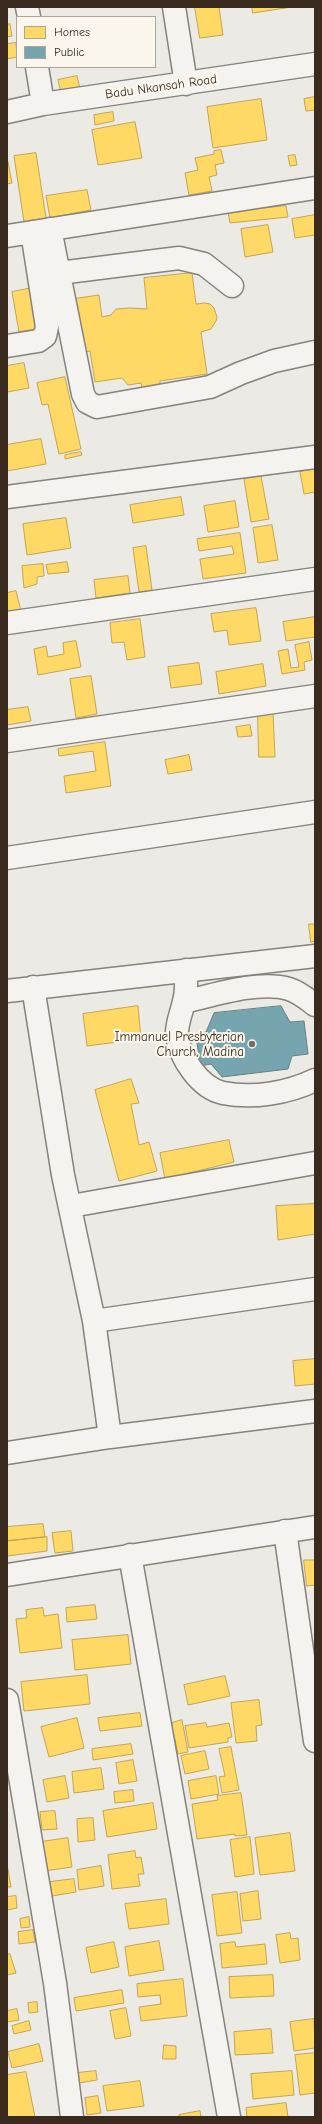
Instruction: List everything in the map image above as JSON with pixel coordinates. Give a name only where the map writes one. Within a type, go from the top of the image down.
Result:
[{"type":"street","points":[[174,7],[186,84]]},
{"type":"street","name":"Badu Nkansah Road","points":[[7,112],[43,104],[315,64]]},
{"type":"street","points":[[37,68],[43,104]]},
{"type":"street","points":[[7,236],[315,188]]},
{"type":"street","points":[[41,231],[59,273],[83,394],[87,402],[97,407],[210,387],[240,373],[312,349]]},
{"type":"street","points":[[7,346],[38,341],[45,336],[46,327],[41,231]]},
{"type":"street","points":[[59,273],[179,258],[204,264],[232,286]]},
{"type":"street","points":[[7,497],[315,457]]},
{"type":"street","points":[[7,623],[315,579]]},
{"type":"street","points":[[7,741],[315,696]]},
{"type":"street","points":[[7,858],[315,812]]},
{"type":"street","points":[[7,991],[315,956]]},
{"type":"street","points":[[186,970],[186,992],[179,1017],[177,1036],[190,1068],[207,1084],[222,1093],[246,1095],[277,1092],[300,1087],[315,1080]]},
{"type":"street","points":[[184,1002],[228,992],[274,986],[297,992],[315,1005]]},
{"type":"street","points":[[33,987],[59,1154],[94,1321],[110,1437]]},
{"type":"street","points":[[71,1206],[315,1163]]},
{"type":"street","points":[[94,1321],[315,1289]]},
{"type":"street","points":[[7,1453],[110,1437],[315,1411]]},
{"type":"street","points":[[7,1575],[130,1554],[315,1527]]},
{"type":"street","points":[[285,1531],[315,1741]]},
{"type":"street","points":[[130,1554],[229,2117]]},
{"type":"street","points":[[7,1700],[10,1728],[55,1983],[72,2117]]},
{"type":"building: Homes","points":[[195,7],[219,7],[223,35],[200,38]]},
{"type":"building: Homes","points":[[252,7],[292,7],[253,13]]},
{"type":"building: Homes","points":[[10,24],[12,36],[7,37],[7,25]]},
{"type":"building: Homes","points":[[16,43],[16,57],[7,59],[7,44]]},
{"type":"building: Homes","points":[[77,76],[80,89],[61,93],[58,80]]},
{"type":"building: Homes","points":[[315,97],[315,110],[306,111],[304,99]]},
{"type":"building: Homes","points":[[261,99],[267,140],[213,148],[207,107]]},
{"type":"building: Homes","points":[[113,112],[114,121],[95,125],[94,115]]},
{"type":"building: Homes","points":[[135,122],[142,158],[98,165],[92,130]]},
{"type":"building: Homes","points":[[221,150],[224,163],[215,165],[217,175],[209,177],[212,191],[189,195],[185,173],[198,170],[195,158],[214,154],[214,151]]},
{"type":"building: Homes","points":[[36,153],[46,218],[24,222],[14,156]]},
{"type":"building: Homes","points":[[295,155],[297,165],[290,166],[288,156]]},
{"type":"building: Homes","points":[[8,162],[12,183],[7,184],[7,163]]},
{"type":"building: Homes","points":[[87,190],[91,210],[50,218],[46,196]]},
{"type":"building: Homes","points":[[286,206],[288,217],[230,223],[228,212]]},
{"type":"building: Homes","points":[[315,215],[315,235],[295,238],[292,219]]},
{"type":"building: Homes","points":[[268,225],[273,252],[245,257],[241,229]]},
{"type":"building: Homes","points":[[192,273],[196,304],[210,304],[214,308],[217,317],[211,329],[201,332],[207,374],[160,381],[160,386],[142,389],[141,383],[128,385],[122,378],[95,382],[90,351],[80,353],[72,299],[99,295],[102,317],[111,315],[116,309],[147,309],[144,278]]},
{"type":"building: Homes","points":[[32,288],[40,328],[19,332],[12,292]]},
{"type":"building: Homes","points":[[24,363],[29,388],[7,392],[7,366]]},
{"type":"building: Homes","points":[[65,377],[81,449],[59,454],[48,404],[42,405],[37,383]]},
{"type":"building: Homes","points":[[41,439],[46,464],[7,471],[7,445]]},
{"type":"building: Homes","points":[[81,452],[82,455],[65,459],[65,455]]},
{"type":"building: Homes","points":[[315,469],[315,492],[304,494],[300,472]]},
{"type":"building: Homes","points":[[261,476],[269,519],[251,522],[244,479]]},
{"type":"building: Homes","points":[[181,497],[184,515],[133,523],[130,505]]},
{"type":"building: Homes","points":[[235,501],[239,527],[208,532],[204,506]]},
{"type":"building: Homes","points":[[66,518],[71,548],[27,555],[23,524]]},
{"type":"building: Homes","points":[[272,525],[278,560],[258,563],[253,528]]},
{"type":"building: Homes","points":[[240,533],[246,573],[203,579],[200,559],[234,554],[232,546],[199,551],[197,539]]},
{"type":"building: Homes","points":[[146,546],[152,590],[139,592],[133,548]]},
{"type":"building: Homes","points":[[67,562],[69,572],[48,574],[46,565]]},
{"type":"building: Homes","points":[[43,564],[44,576],[37,577],[37,584],[24,588],[22,566]]},
{"type":"building: Homes","points":[[128,576],[130,593],[96,598],[94,580]]},
{"type":"building: Homes","points":[[16,591],[21,611],[7,614],[7,593]]},
{"type":"building: Homes","points":[[256,608],[261,641],[229,645],[227,630],[214,632],[211,614]]},
{"type":"building: Homes","points":[[315,617],[315,637],[286,641],[283,622]]},
{"type":"building: Homes","points":[[140,619],[145,657],[127,660],[124,642],[112,643],[110,623]]},
{"type":"building: Homes","points":[[76,641],[81,667],[38,675],[34,649],[46,646],[48,657],[64,654],[63,643]]},
{"type":"building: Homes","points":[[309,642],[312,660],[304,662],[305,670],[282,674],[278,651],[288,649],[291,668],[299,667],[295,645]]},
{"type":"building: Homes","points":[[199,663],[202,684],[171,688],[168,667]]},
{"type":"building: Homes","points":[[263,664],[266,686],[219,694],[216,672]]},
{"type":"building: Homes","points":[[91,676],[97,714],[76,718],[70,679]]},
{"type":"building: Homes","points":[[28,707],[31,721],[7,725],[7,710]]},
{"type":"building: Homes","points":[[258,713],[273,713],[275,757],[259,757]]},
{"type":"building: Homes","points":[[250,725],[252,736],[238,737],[236,727]]},
{"type":"building: Homes","points":[[105,742],[111,786],[66,793],[64,776],[96,771],[93,751],[59,756],[58,749]]},
{"type":"building: Homes","points":[[189,755],[192,770],[168,774],[165,760]]},
{"type":"building: Homes","points":[[309,924],[315,924],[315,941],[311,942]]},
{"type":"building: Homes","points":[[138,1006],[141,1039],[87,1046],[83,1014]]},
{"type":"building: Homes","points":[[131,1079],[139,1103],[131,1104],[139,1145],[149,1142],[157,1171],[119,1181],[95,1090]]},
{"type":"building: Homes","points":[[229,1140],[234,1162],[165,1179],[160,1153]]},
{"type":"building: Homes","points":[[315,1204],[315,1234],[278,1240],[276,1206]]},
{"type":"building: Homes","points":[[315,1359],[315,1384],[295,1386],[293,1361]]},
{"type":"building: Homes","points":[[43,1524],[45,1537],[7,1541],[7,1527]]},
{"type":"building: Homes","points":[[71,1531],[73,1551],[55,1553],[52,1533]]},
{"type":"building: Homes","points":[[47,1537],[47,1551],[7,1556],[7,1541]]},
{"type":"building: Homes","points":[[304,1560],[315,1560],[315,1585],[307,1586]]},
{"type":"building: Homes","points":[[95,1605],[97,1619],[67,1622],[66,1608]]},
{"type":"building: Homes","points":[[43,1608],[44,1616],[58,1614],[62,1648],[20,1653],[16,1619],[27,1618],[26,1610]]},
{"type":"building: Homes","points":[[128,1635],[131,1664],[75,1670],[72,1640]]},
{"type":"building: Homes","points":[[87,1675],[90,1704],[24,1711],[21,1682]]},
{"type":"building: Homes","points":[[225,1676],[230,1696],[188,1705],[184,1685]]},
{"type":"building: Homes","points":[[259,1700],[262,1725],[256,1726],[257,1741],[236,1743],[231,1703]]},
{"type":"building: Homes","points":[[140,1713],[142,1726],[100,1731],[98,1718]]},
{"type":"building: Homes","points":[[77,1718],[84,1748],[49,1757],[41,1727]]},
{"type":"building: Homes","points":[[182,1720],[188,1752],[178,1754],[174,1735],[171,1735],[169,1727],[172,1727],[172,1723]]},
{"type":"building: Homes","points":[[206,1723],[207,1727],[229,1723],[232,1737],[228,1738],[228,1742],[189,1748],[185,1726]]},
{"type":"building: Homes","points":[[131,1744],[133,1754],[93,1760],[92,1749]]},
{"type":"building: Homes","points":[[231,1747],[239,1790],[222,1793],[219,1777],[225,1776],[219,1749]]},
{"type":"building: Homes","points":[[205,1751],[209,1769],[185,1774],[181,1756]]},
{"type":"building: Homes","points":[[133,1760],[137,1781],[119,1784],[116,1763]]},
{"type":"building: Homes","points":[[101,1768],[104,1789],[74,1793],[72,1772]]},
{"type":"building: Homes","points":[[65,1776],[69,1798],[47,1802],[43,1780]]},
{"type":"building: Homes","points":[[216,1776],[219,1794],[191,1799],[188,1781]]},
{"type":"building: Homes","points":[[133,1790],[134,1801],[115,1803],[114,1792]]},
{"type":"building: Homes","points":[[241,1793],[247,1835],[235,1836],[235,1834],[197,1839],[192,1804],[218,1800],[217,1796]]},
{"type":"building: Homes","points":[[153,1803],[157,1829],[107,1837],[103,1811]]},
{"type":"building: Homes","points":[[55,1811],[57,1829],[42,1830],[40,1812]]},
{"type":"building: Homes","points":[[93,1818],[95,1840],[78,1842],[77,1819]]},
{"type":"building: Homes","points":[[290,1833],[295,1871],[260,1875],[255,1838]]},
{"type":"building: Homes","points":[[250,1837],[254,1874],[235,1877],[230,1840]]},
{"type":"building: Homes","points":[[68,1838],[72,1867],[45,1871],[41,1842]]},
{"type":"building: Homes","points":[[135,1851],[136,1858],[141,1857],[144,1874],[138,1874],[140,1886],[112,1889],[108,1855]]},
{"type":"building: Homes","points":[[7,1864],[11,1887],[7,1887]]},
{"type":"building: Homes","points":[[101,1866],[104,1886],[79,1890],[77,1870]]},
{"type":"building: Homes","points":[[74,1879],[76,1892],[52,1896],[50,1882]]},
{"type":"building: Homes","points":[[258,1891],[261,1919],[243,1921],[240,1894]]},
{"type":"building: Homes","points":[[237,1892],[242,1933],[217,1936],[212,1895]]},
{"type":"building: Homes","points":[[16,1896],[17,1908],[7,1910],[7,1897]]},
{"type":"building: Homes","points":[[166,1899],[169,1924],[129,1929],[125,1904]]},
{"type":"building: Homes","points":[[29,1917],[30,1927],[21,1928],[20,1919]]},
{"type":"building: Homes","points":[[33,1930],[35,1942],[19,1944],[18,1932]]},
{"type":"building: Homes","points":[[290,1933],[291,1939],[298,1938],[300,1960],[280,1963],[276,1935]]},
{"type":"building: Homes","points":[[159,1941],[164,1970],[129,1976],[125,1947]]},
{"type":"building: Homes","points":[[114,1942],[119,1967],[91,1973],[86,1948]]},
{"type":"building: Homes","points":[[235,1942],[236,1947],[265,1944],[267,1964],[222,1968],[220,1944]]},
{"type":"building: Homes","points":[[10,1954],[16,1973],[7,1975],[7,1955]]},
{"type":"building: Homes","points":[[273,1975],[274,1996],[230,1998],[229,1977]]},
{"type":"building: Homes","points":[[183,1979],[187,2016],[141,2021],[139,2007],[161,2004],[160,1995],[138,1997],[137,1984]]},
{"type":"building: Homes","points":[[122,1990],[124,2003],[76,2011],[74,1998]]},
{"type":"building: Homes","points":[[37,2002],[38,2012],[29,2013],[28,2003]]},
{"type":"building: Homes","points":[[126,2008],[131,2036],[115,2039],[110,2011]]},
{"type":"building: Homes","points":[[17,2009],[19,2020],[7,2022],[7,2011]]},
{"type":"building: Homes","points":[[314,2019],[315,2048],[294,2051],[290,2022]]},
{"type":"building: Homes","points":[[29,2021],[31,2030],[14,2034],[12,2026]]},
{"type":"building: Homes","points":[[271,2029],[273,2053],[235,2055],[234,2032]]},
{"type":"building: Homes","points":[[39,2044],[43,2061],[12,2068],[8,2052]]},
{"type":"building: Homes","points":[[164,2045],[176,2046],[176,2059],[163,2059]]},
{"type":"building: Homes","points":[[315,2053],[315,2093],[300,2095],[295,2055]]},
{"type":"building: Homes","points":[[96,2071],[97,2080],[79,2083],[77,2073]]},
{"type":"building: Homes","points":[[292,2071],[294,2095],[253,2099],[251,2074]]},
{"type":"building: Homes","points":[[26,2072],[35,2117],[7,2117],[7,2075]]},
{"type":"building: Homes","points":[[140,2081],[144,2106],[107,2111],[103,2086]]},
{"type":"building: Homes","points":[[98,2096],[101,2113],[87,2115],[85,2098]]},
{"type":"building: Homes","points":[[286,2103],[288,2117],[247,2117],[246,2108]]},
{"type":"building: Homes","points":[[200,2111],[201,2117],[179,2117],[179,2115]]},
{"type":"building: Public","name":"Immanuel Presbyterian Church, Madina","points":[[281,1006],[290,1022],[304,1021],[308,1054],[292,1056],[288,1069],[222,1077],[211,1064],[200,1066],[196,1034],[206,1032],[214,1013]]},
{"type":"place","name":"Immanuel Presbyterian Church, Madina","points":[[252,1044]]}]
